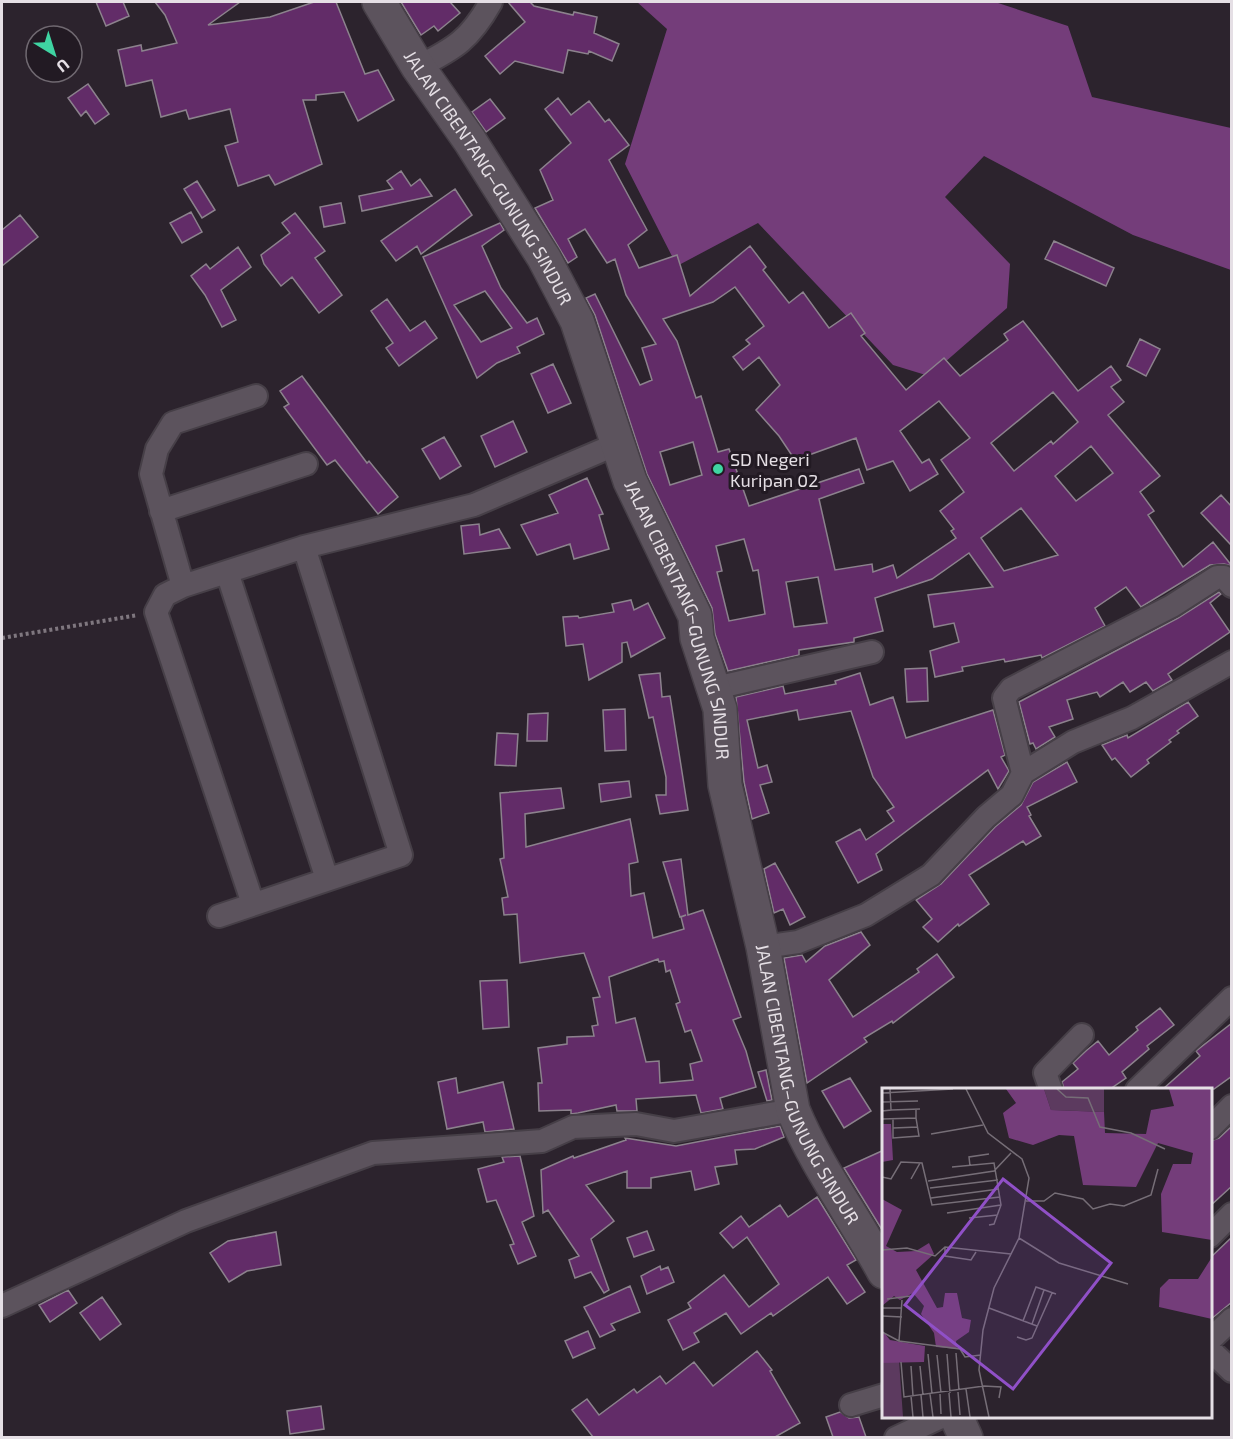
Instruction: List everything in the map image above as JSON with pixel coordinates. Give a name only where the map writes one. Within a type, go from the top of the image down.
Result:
[{"type":"street","name":"JALAN CIBENTANG–GUNUNG SINDUR","points":[[379,2],[418,67],[470,141],[544,258],[577,321],[630,481],[695,616],[696,638],[711,689],[720,708],[725,785],[763,947],[793,1110],[802,1131],[882,1268]]},
{"type":"street","points":[[418,67],[452,49],[476,28],[491,2]]},
{"type":"street","points":[[183,586],[151,474],[157,449],[173,423],[256,396]]},
{"type":"street","points":[[253,904],[156,612],[165,595],[183,586],[304,547],[474,505],[617,444]]},
{"type":"street","points":[[161,511],[306,464]]},
{"type":"street","points":[[219,916],[401,855],[304,547]]},
{"type":"street","points":[[227,572],[327,879]]},
{"type":"street","points":[[1023,773],[1004,698],[1011,689],[1172,606],[1217,577],[1224,577],[1232,586]]},
{"type":"street","points":[[711,689],[872,652]]},
{"type":"street","points":[[763,947],[798,942],[866,915],[931,874],[986,817],[1012,795],[1023,773],[1073,742],[1132,718],[1232,662]]},
{"type":"street","points":[[1138,1088],[1232,998]]},
{"type":"street","points":[[1051,1088],[1045,1073],[1082,1035]]},
{"type":"street","points":[[1212,1126],[1232,1106]]},
{"type":"street","points":[[2,1306],[186,1221],[373,1154],[542,1141],[573,1127],[636,1124],[674,1131],[793,1110]]},
{"type":"street","points":[[1212,1234],[1232,1214]]},
{"type":"street","points":[[1212,1338],[1232,1319]]},
{"type":"street","points":[[1212,1352],[1232,1371]]},
{"type":"street","points":[[851,1405],[882,1396]]},
{"type":"street","points":[[896,1437],[939,1418]]},
{"type":"street","points":[[957,1418],[966,1437]]},
{"type":"path","points":[[2,638],[156,612]]},
{"type":"shaded area","points":[[637,2],[995,2],[1068,26],[1092,97],[1231,128],[1231,270],[1133,235],[984,156],[945,197],[1010,264],[1007,308],[929,376],[893,365],[758,223],[677,266],[625,164],[667,29]]},
{"type":"building","points":[[96,2],[123,2],[129,16],[106,26]]},
{"type":"building","points":[[155,2],[240,2],[208,25],[270,17],[314,2],[336,2],[365,74],[378,70],[394,100],[358,121],[344,92],[316,95],[316,100],[303,100],[322,164],[275,185],[269,175],[238,186],[225,146],[238,142],[230,109],[189,119],[186,110],[161,117],[152,80],[126,86],[118,50],[141,45],[142,51],[177,43],[165,15]]},
{"type":"building","points":[[401,2],[450,2],[460,13],[438,31],[434,26],[421,35]]},
{"type":"building","points":[[508,2],[530,2],[534,6],[573,15],[574,12],[597,17],[594,33],[619,44],[612,61],[589,51],[588,54],[568,50],[563,73],[515,61],[500,74],[485,56],[525,22]]},
{"type":"building","points":[[88,84],[109,114],[95,124],[86,111],[81,116],[68,98]]},
{"type":"building","points":[[558,98],[571,115],[589,101],[605,122],[609,119],[629,145],[609,160],[647,230],[628,245],[639,268],[677,255],[690,296],[750,246],[766,267],[763,270],[789,303],[803,292],[829,328],[851,313],[865,333],[861,336],[906,390],[944,358],[960,376],[1008,340],[1004,334],[1023,321],[1078,391],[1111,366],[1121,380],[1111,387],[1124,402],[1108,415],[1160,476],[1140,492],[1154,511],[1148,515],[1183,567],[1213,542],[1232,566],[1210,565],[1141,607],[1126,587],[1095,608],[1105,626],[1042,658],[1041,655],[1005,662],[1004,659],[962,667],[963,671],[935,677],[930,651],[959,642],[954,623],[934,627],[928,595],[993,587],[969,553],[932,579],[875,598],[883,631],[854,638],[854,642],[799,650],[799,655],[728,671],[715,634],[712,608],[647,474],[595,315],[586,298],[595,294],[640,385],[652,380],[642,348],[656,344],[626,295],[615,259],[607,263],[585,229],[568,239],[577,257],[568,263],[535,208],[553,200],[540,170],[571,143],[545,109]],"holes":[[[735,287],[764,326],[746,340],[750,344],[733,357],[743,370],[759,357],[780,385],[756,410],[779,436],[795,460],[856,438],[867,470],[893,461],[910,491],[938,474],[929,459],[922,463],[900,431],[939,401],[970,438],[941,460],[964,492],[940,511],[954,529],[951,531],[956,538],[897,578],[893,565],[873,572],[872,564],[835,570],[819,499],[864,483],[859,469],[749,506],[729,449],[718,452],[701,396],[696,398],[677,341],[663,319],[713,302]],[[1053,392],[1078,422],[1053,444],[1051,441],[1014,471],[991,443]],[[693,442],[702,475],[670,485],[660,452]],[[1091,446],[1113,473],[1076,501],[1055,476]],[[1021,508],[1058,555],[1004,571],[981,538]],[[744,539],[753,571],[758,570],[765,614],[729,621],[717,572],[722,571],[716,546]],[[818,577],[827,623],[794,627],[786,582]]]},
{"type":"building","points":[[490,99],[505,118],[486,132],[472,112]]},
{"type":"building","points":[[401,171],[411,186],[420,179],[432,196],[362,211],[359,196],[393,189],[387,181]]},
{"type":"building","points":[[197,181],[215,210],[202,218],[184,189]]},
{"type":"building","points":[[455,189],[472,215],[421,254],[417,246],[396,261],[381,241]]},
{"type":"building","points":[[341,203],[345,223],[324,227],[320,207]]},
{"type":"building","points":[[191,212],[202,232],[182,243],[170,223]]},
{"type":"building","points":[[295,213],[325,251],[315,258],[342,295],[319,313],[292,277],[281,286],[264,264],[261,255],[290,233],[282,223]]},
{"type":"building","points":[[20,215],[38,237],[2,266],[2,230]]},
{"type":"building","points":[[500,223],[504,230],[482,246],[501,288],[527,323],[537,318],[544,334],[517,347],[520,353],[497,363],[477,378],[423,257]],"holes":[[[485,291],[512,328],[481,342],[454,305]]]},
{"type":"building","points":[[1054,241],[1114,268],[1106,286],[1045,259]]},
{"type":"building","points":[[238,247],[251,267],[221,290],[236,320],[222,327],[205,295],[191,276],[206,264],[210,269]]},
{"type":"building","points":[[387,299],[410,331],[425,321],[437,338],[399,366],[386,348],[393,343],[371,311]]},
{"type":"building","points":[[1140,339],[1160,349],[1146,376],[1127,366]]},
{"type":"building","points":[[553,364],[571,403],[548,413],[531,374]]},
{"type":"building","points":[[302,376],[367,463],[369,461],[398,497],[378,514],[335,460],[327,465],[284,407],[289,404],[280,391]]},
{"type":"building","points":[[513,421],[527,452],[495,467],[481,436]]},
{"type":"building","points":[[444,437],[461,466],[440,479],[422,449]]},
{"type":"building","points":[[587,478],[603,514],[599,515],[609,549],[574,559],[570,544],[537,555],[521,525],[558,513],[549,495]]},
{"type":"building","points":[[1221,495],[1232,507],[1232,546],[1201,513]]},
{"type":"building","points":[[479,524],[480,535],[499,529],[510,548],[464,554],[461,526]]},
{"type":"building","points":[[1219,592],[1221,594],[1210,603],[1230,632],[1168,674],[1172,680],[1153,691],[1146,682],[1130,692],[1123,682],[1100,697],[1097,692],[1067,700],[1073,719],[1049,727],[1055,737],[1036,749],[1033,743],[1030,744],[1019,702],[1178,618]]},
{"type":"building","points":[[631,600],[634,610],[648,603],[665,638],[631,657],[627,642],[622,643],[622,662],[589,680],[583,644],[566,646],[563,617],[578,616],[579,618],[614,612],[612,604]]},
{"type":"building","points":[[927,668],[928,701],[907,702],[905,669]]},
{"type":"building","points":[[660,673],[662,697],[670,696],[688,810],[660,814],[656,795],[666,795],[666,777],[653,717],[649,718],[639,675]]},
{"type":"building","points":[[860,673],[870,705],[893,697],[906,738],[993,710],[1005,755],[1001,757],[1009,771],[998,789],[988,770],[876,854],[882,870],[858,883],[836,842],[860,829],[866,840],[894,821],[887,811],[894,807],[873,777],[851,711],[799,720],[797,710],[747,720],[758,768],[767,765],[772,782],[760,785],[769,813],[752,819],[744,782],[736,697],[783,686],[785,694],[836,684],[835,681]]},
{"type":"building","points":[[1188,702],[1198,716],[1177,731],[1179,733],[1169,740],[1171,742],[1147,760],[1149,763],[1131,777],[1115,758],[1112,760],[1102,745],[1127,735],[1128,738]]},
{"type":"building","points":[[625,709],[626,750],[605,751],[603,710]]},
{"type":"building","points":[[548,713],[547,741],[527,741],[528,714]]},
{"type":"building","points":[[497,733],[518,734],[516,766],[495,765]]},
{"type":"building","points":[[1067,762],[1077,782],[1027,807],[1031,815],[1029,816],[1041,836],[1026,845],[1023,841],[969,875],[989,904],[959,926],[958,924],[938,942],[923,927],[932,919],[916,900],[941,884],[995,827],[1021,805],[1033,782]]},
{"type":"building","points":[[629,781],[631,797],[601,802],[599,784]]},
{"type":"building","points":[[561,788],[564,808],[525,814],[526,847],[630,819],[638,862],[629,864],[631,896],[644,893],[653,938],[684,929],[681,917],[686,915],[680,917],[663,862],[681,859],[688,915],[703,910],[741,1017],[733,1020],[746,1051],[756,1087],[720,1098],[723,1109],[701,1113],[696,1095],[636,1099],[637,1111],[617,1111],[616,1105],[571,1114],[571,1110],[539,1111],[538,1083],[542,1083],[538,1048],[567,1044],[567,1037],[594,1036],[592,1026],[598,1025],[593,998],[600,997],[584,953],[520,963],[517,914],[504,915],[502,898],[508,897],[500,859],[504,858],[500,793]],"holes":[[[658,959],[659,962],[664,961],[666,972],[670,970],[680,1002],[676,1004],[685,1032],[691,1030],[702,1061],[690,1064],[693,1080],[660,1083],[659,1061],[646,1062],[635,1018],[616,1023],[609,977]]]},
{"type":"building","points":[[775,863],[805,917],[790,925],[783,909],[774,913],[764,869]]},
{"type":"building","points":[[861,932],[870,945],[829,980],[853,1017],[919,972],[917,969],[937,954],[954,977],[893,1023],[892,1021],[864,1038],[867,1042],[807,1083],[784,958],[802,955],[806,962],[825,946]]},
{"type":"building","points":[[507,980],[509,1027],[483,1029],[480,981]]},
{"type":"building","points":[[1160,1008],[1174,1025],[1147,1046],[1149,1049],[1122,1072],[1126,1078],[1111,1088],[1064,1088],[1062,1082],[1078,1069],[1073,1063],[1087,1050],[1098,1041],[1109,1055],[1138,1030],[1136,1027]]},
{"type":"building","points":[[1232,1023],[1232,1076],[1214,1089],[1164,1088],[1200,1056],[1196,1051]]},
{"type":"building","points":[[766,1070],[772,1100],[767,1101],[758,1072]]},
{"type":"building","points":[[456,1078],[458,1093],[503,1082],[514,1129],[485,1132],[483,1122],[447,1129],[438,1082]]},
{"type":"building","points":[[850,1078],[871,1111],[844,1128],[822,1091]]},
{"type":"building","points":[[780,1126],[784,1137],[755,1149],[735,1150],[737,1164],[715,1167],[719,1184],[695,1190],[691,1171],[651,1178],[651,1188],[627,1188],[627,1171],[586,1185],[614,1221],[591,1239],[609,1290],[604,1293],[591,1272],[575,1278],[569,1260],[579,1256],[548,1210],[543,1213],[541,1170],[573,1156],[574,1158],[626,1140],[625,1138],[676,1146]]},
{"type":"building","points":[[1232,1126],[1232,1186],[1212,1204],[1212,1140],[1219,1138]]},
{"type":"building","points":[[882,1151],[882,1230],[844,1168]]},
{"type":"building","points":[[520,1156],[534,1216],[522,1222],[536,1256],[518,1264],[510,1245],[514,1244],[496,1200],[487,1202],[478,1169],[504,1162],[502,1157]]},
{"type":"building","points":[[817,1197],[856,1260],[847,1265],[865,1292],[847,1304],[828,1277],[773,1316],[771,1313],[741,1334],[726,1313],[694,1333],[699,1342],[683,1350],[668,1320],[691,1308],[688,1303],[724,1275],[749,1307],[779,1284],[747,1237],[733,1248],[720,1233],[741,1216],[749,1227],[780,1205],[788,1217]]},
{"type":"building","points":[[647,1231],[654,1250],[634,1257],[627,1238]]},
{"type":"building","points":[[276,1232],[281,1265],[247,1271],[229,1282],[210,1253],[228,1241]]},
{"type":"building","points":[[1232,1237],[1232,1302],[1212,1318],[1212,1256]]},
{"type":"building","points":[[660,1266],[661,1270],[668,1267],[674,1282],[647,1294],[641,1276]]},
{"type":"building","points":[[630,1286],[640,1312],[611,1324],[615,1330],[600,1337],[584,1307]]},
{"type":"building","points":[[68,1290],[77,1303],[50,1322],[39,1305]]},
{"type":"building","points":[[102,1297],[121,1324],[100,1340],[80,1313]]},
{"type":"building","points":[[588,1331],[595,1348],[573,1358],[565,1341]]},
{"type":"building","points":[[757,1351],[772,1370],[770,1371],[800,1423],[775,1437],[593,1437],[572,1410],[587,1399],[599,1415],[634,1389],[637,1393],[660,1376],[666,1384],[694,1362],[713,1386]]},
{"type":"building","points":[[321,1406],[324,1429],[290,1434],[287,1411]]},
{"type":"building","points":[[840,1412],[849,1418],[859,1417],[866,1437],[833,1437],[826,1417]]},
{"type":"place","name":"SD Negeri Kuripan 02","points":[[718,469]]}]
